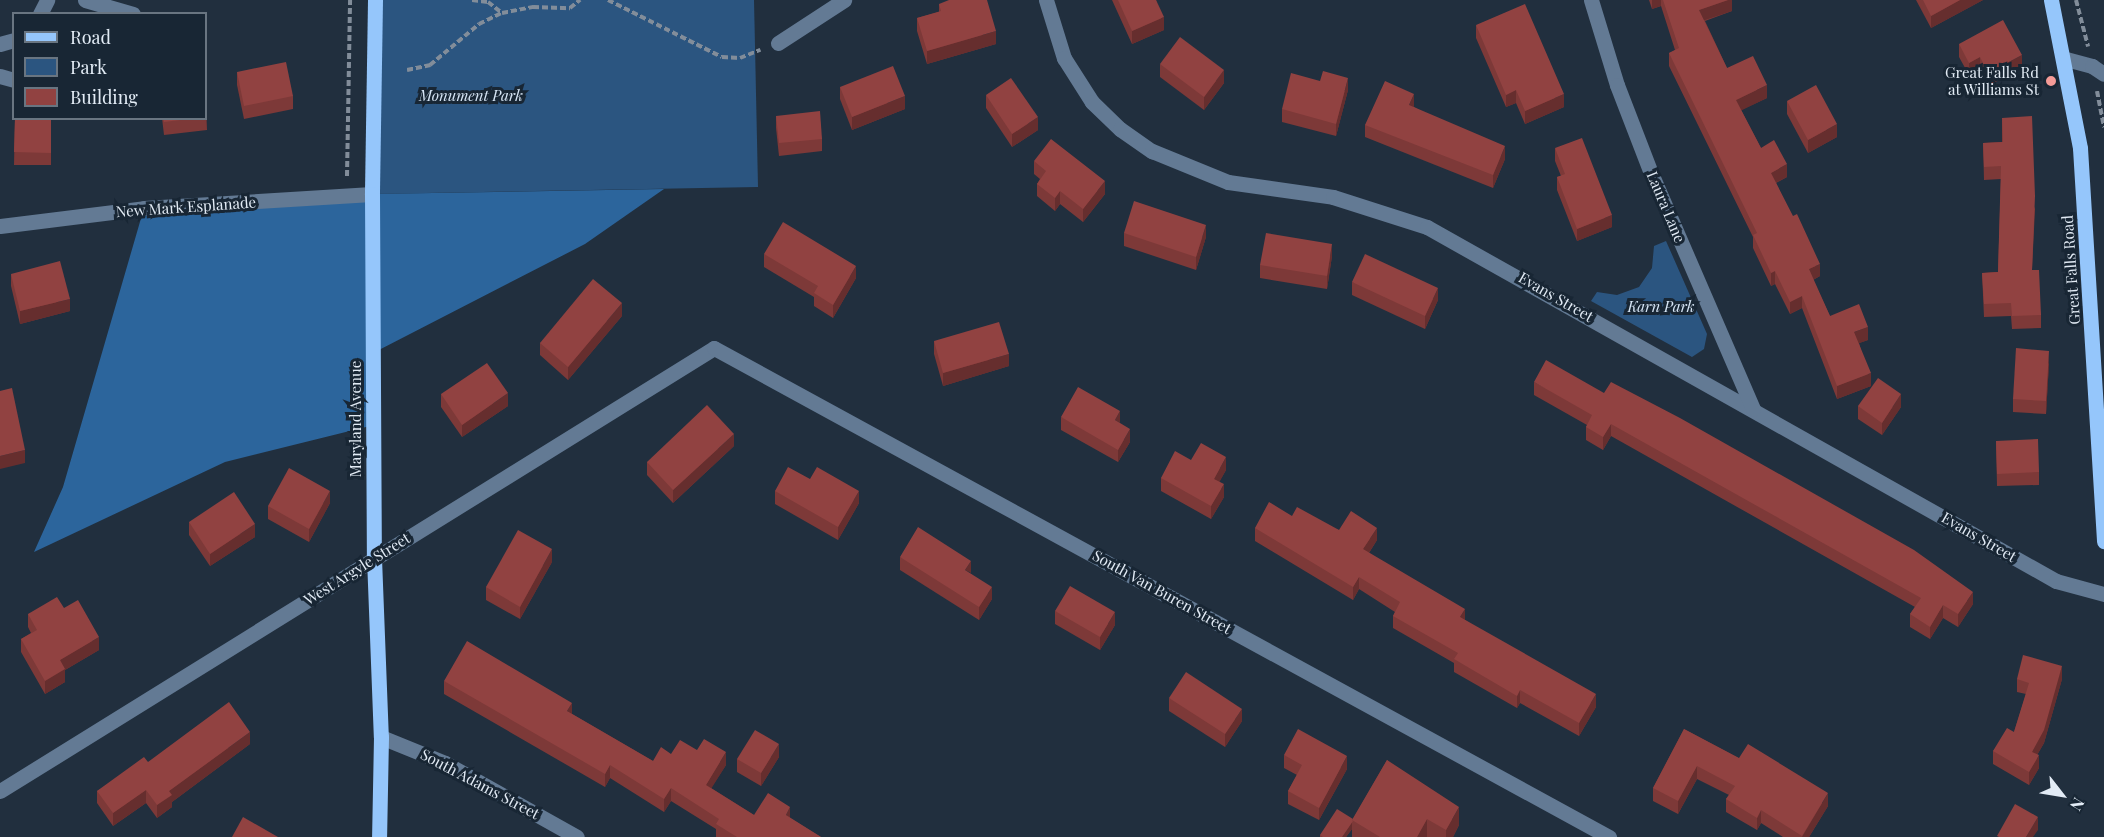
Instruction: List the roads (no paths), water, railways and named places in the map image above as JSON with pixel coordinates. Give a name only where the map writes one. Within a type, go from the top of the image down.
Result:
[{"type":"main road","name":"Maryland Avenue","points":[[375,0],[372,194],[374,558],[381,737],[379,837]]},
{"type":"main road","name":"Great Falls Road","points":[[2051,0],[2066,59],[2083,181],[2104,541]]},
{"type":"street","points":[[85,0],[126,12]]},
{"type":"street","points":[[778,43],[844,0]]},
{"type":"street","name":"Evans Street","points":[[1046,0],[1064,58],[1092,102],[1120,129],[1152,151],[1228,182],[1333,197],[1427,226],[2056,581],[2104,594]]},
{"type":"street","name":"Laura Lane","points":[[1591,0],[1647,162],[1753,409]]},
{"type":"street","points":[[2066,59],[2092,66],[2104,74]]},
{"type":"street","name":"New Mark Esplanade","points":[[0,226],[144,208],[372,194]]},
{"type":"street","name":"West Argyle Street","points":[[0,791],[714,348]]},
{"type":"street","name":"South Van Buren Street","points":[[714,348],[1609,837]]},
{"type":"street","name":"South Adams Street","points":[[381,737],[464,773],[577,837]]},
{"type":"place","name":"Great Falls Rd at Williams St","points":[[2051,81]]},
{"type":"park label","name":"Monument Park","points":[[471,96]]},
{"type":"park label","name":"Karn Park","points":[[1661,307]]}]
